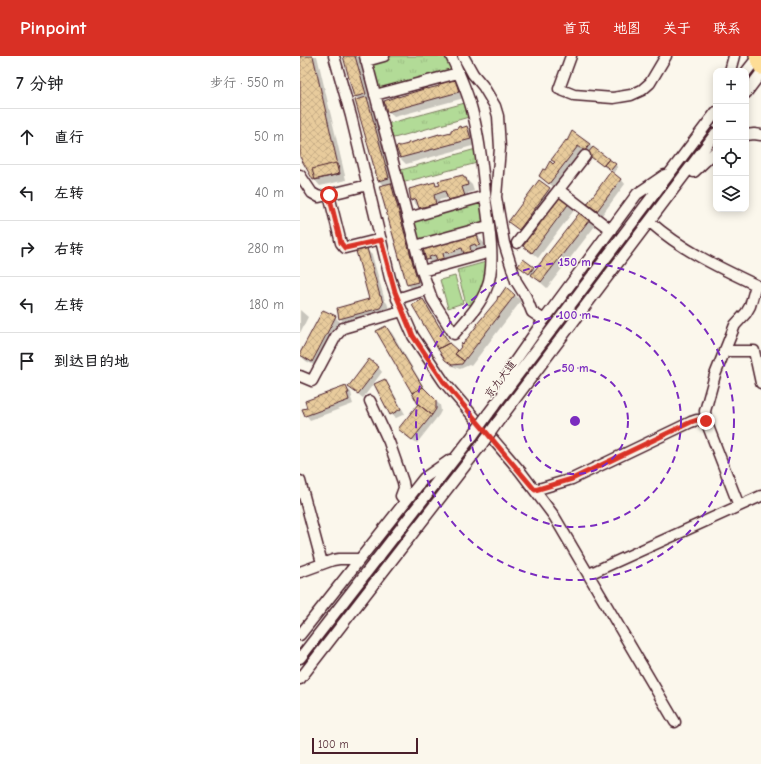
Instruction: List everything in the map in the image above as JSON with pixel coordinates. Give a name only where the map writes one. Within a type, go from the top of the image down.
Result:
[{"type":"street","points":[[334,56],[351,116],[381,240],[397,298],[413,336],[444,382],[535,490],[554,516],[675,722]]},
{"type":"street","points":[[384,56],[365,58],[422,271],[432,299],[454,334],[483,298],[488,287],[491,252],[475,122],[469,101],[451,56]]},
{"type":"street","points":[[463,56],[473,74],[491,99],[496,111],[500,148],[496,197],[504,243],[516,281],[532,312],[544,320]]},
{"type":"street","points":[[571,56],[560,90],[574,95],[613,98],[631,95],[646,87],[653,80],[666,56]]},
{"type":"street","points":[[731,68],[734,56]]},
{"type":"street","points":[[749,69],[758,61]]},
{"type":"street","points":[[375,95],[458,72]]},
{"type":"street","points":[[749,89],[761,73]]},
{"type":"street","name":"京九大道","points":[[300,658],[473,435],[713,116]]},
{"type":"street","points":[[749,135],[761,135]]},
{"type":"street","points":[[300,679],[482,444],[713,137]]},
{"type":"street","points":[[662,205],[713,154]]},
{"type":"street","points":[[518,243],[585,156]]},
{"type":"street","points":[[500,399],[511,367],[637,194],[673,169]]},
{"type":"street","points":[[300,175],[315,195],[319,197],[368,185]]},
{"type":"street","points":[[559,190],[611,230]]},
{"type":"street","points":[[329,195],[341,243],[345,248],[381,240]]},
{"type":"street","points":[[408,218],[485,196]]},
{"type":"street","points":[[650,222],[667,237],[699,257],[756,285],[750,306],[735,325],[724,351],[715,375],[705,411],[706,421],[739,506]]},
{"type":"street","points":[[415,246],[488,226]]},
{"type":"street","points":[[422,271],[491,252]]},
{"type":"street","points":[[397,298],[428,289]]},
{"type":"street","points":[[300,376],[312,382],[336,336],[343,328],[402,312]]},
{"type":"street","points":[[724,351],[754,351],[761,383]]},
{"type":"street","points":[[370,401],[389,442],[403,482],[404,488],[401,496],[405,501]]},
{"type":"street","points":[[535,490],[572,479],[691,422],[697,420],[706,421]]},
{"type":"street","points":[[300,635],[424,478],[457,456]]},
{"type":"street","points":[[300,481],[322,563]]},
{"type":"street","points":[[589,574],[761,496]]},
{"type":"street","points":[[300,572],[322,563],[339,559],[358,560]]},
{"type":"green space","points":[[393,56],[447,56],[454,70],[379,91],[371,62]]},
{"type":"green space","points":[[465,103],[469,117],[394,138],[391,137],[388,125],[390,123]]},
{"type":"green space","points":[[476,149],[477,163],[405,182],[403,181],[401,170]]},
{"type":"green space","points":[[483,200],[486,222],[420,242],[413,219]]},
{"type":"green space","points":[[486,262],[484,279],[480,289],[472,305],[466,304],[457,270]]},
{"type":"green space","points":[[455,276],[463,303],[448,308],[440,280]]},
{"type":"building","points":[[300,56],[313,56],[340,174],[313,180],[300,157]]},
{"type":"building","points":[[343,56],[355,56],[366,94],[354,97]]},
{"type":"building","points":[[448,79],[449,81],[455,79],[459,92],[387,112],[384,101],[427,88],[439,86],[439,84],[446,82]]},
{"type":"building","points":[[367,97],[389,178],[378,181],[355,100]]},
{"type":"building","points":[[460,126],[461,128],[467,126],[471,139],[400,158],[396,147],[439,134],[451,132],[451,130]]},
{"type":"building","points":[[572,131],[590,144],[585,151],[578,146],[549,184],[539,176],[543,169],[545,170],[550,161],[553,164],[555,162],[551,160],[566,140],[567,141]]},
{"type":"building","points":[[593,147],[609,159],[603,166],[587,154]]},
{"type":"building","points":[[609,159],[616,164],[611,170],[604,165]]},
{"type":"building","points":[[336,163],[339,174],[315,180],[312,169]]},
{"type":"building","points":[[611,171],[621,179],[597,211],[587,204]]},
{"type":"building","points":[[463,175],[464,178],[466,178],[468,185],[462,187],[465,196],[448,200],[445,191],[434,195],[436,204],[419,208],[416,199],[411,201],[409,189],[435,182],[436,186],[440,185],[438,181]]},
{"type":"building","points":[[539,180],[550,188],[519,230],[508,222]]},
{"type":"building","points":[[391,183],[418,282],[407,285],[379,186]]},
{"type":"building","points":[[561,195],[570,202],[532,253],[523,246],[527,241],[525,240],[531,234],[532,235],[556,199],[558,200]]},
{"type":"building","points":[[580,212],[590,219],[541,282],[531,275]]},
{"type":"building","points":[[477,234],[480,245],[476,246],[475,244],[470,246],[471,252],[464,254],[462,248],[449,253],[448,251],[443,253],[444,258],[437,260],[435,255],[426,260],[423,249]]},
{"type":"building","points":[[367,248],[383,303],[380,308],[339,319],[337,308],[369,299],[356,251]]},
{"type":"building","points":[[523,259],[534,267],[529,274],[518,266]]},
{"type":"building","points":[[506,287],[515,295],[464,361],[455,354]]},
{"type":"building","points":[[423,299],[449,343],[438,349],[412,305]]},
{"type":"building","points":[[323,310],[336,316],[312,362],[300,355],[300,353]]},
{"type":"building","points":[[386,326],[423,387],[412,393],[376,331]]},
{"type":"building","points":[[449,343],[458,351],[455,354],[464,361],[462,364],[452,365],[445,360],[438,349]]},
{"type":"building","points":[[369,359],[379,367],[358,394],[348,387]]},
{"type":"building","points":[[385,379],[401,409],[390,415],[374,384]]},
{"type":"building","points":[[346,386],[349,393],[347,393],[349,400],[305,416],[302,409],[307,408],[305,401]]},
{"type":"building","points":[[423,387],[436,400],[436,409],[432,415],[418,404],[412,393]]},
{"type":"building","points":[[418,404],[432,415],[412,440],[398,429]]},
{"type":"route","points":[[329,195],[341,243],[345,248],[381,240],[390,278],[413,336],[444,382],[535,490],[572,479],[691,422],[697,420],[706,421]]}]
